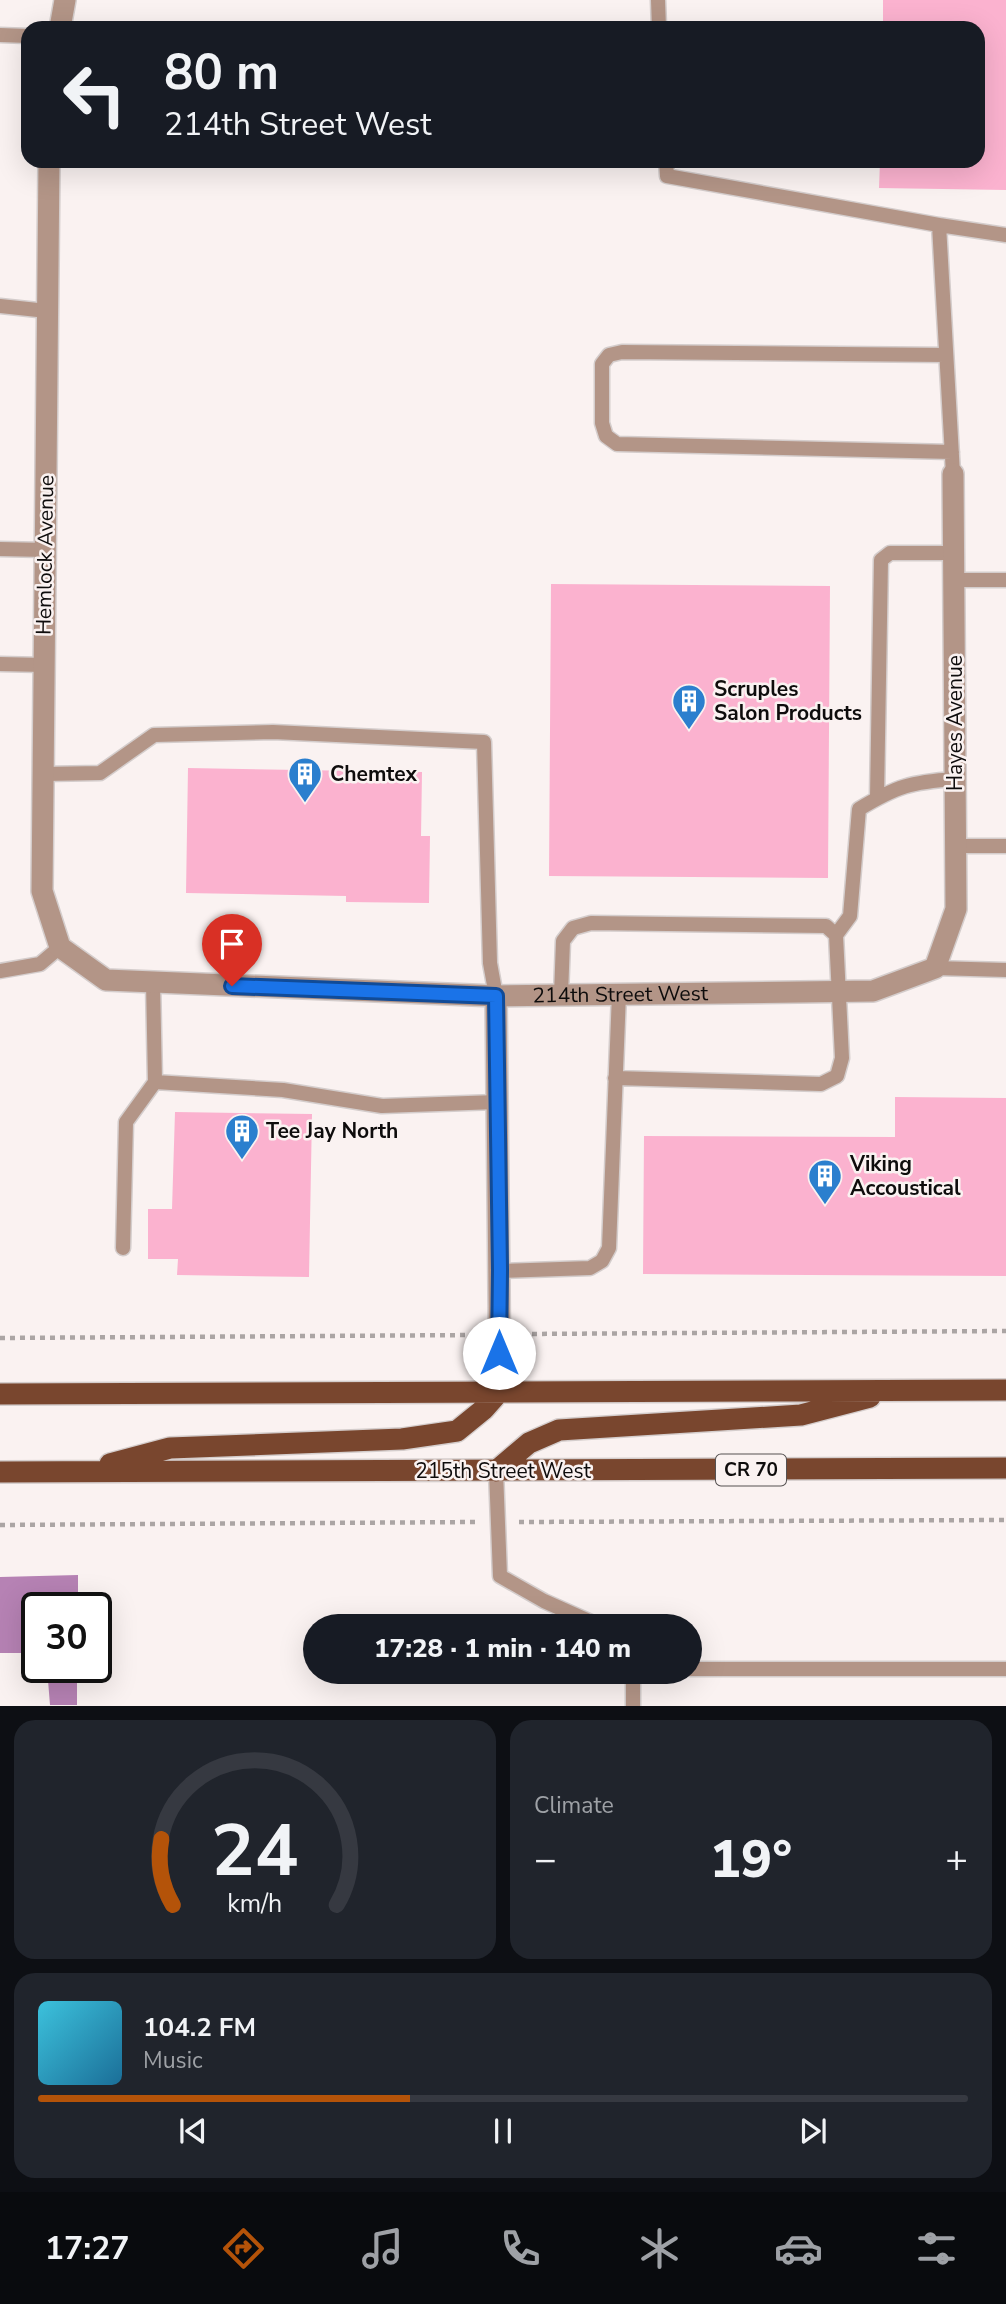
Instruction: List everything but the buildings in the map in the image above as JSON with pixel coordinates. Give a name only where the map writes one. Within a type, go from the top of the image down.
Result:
[{"type":"main road","points":[[496,1471],[529,1443],[559,1430],[801,1415],[899,1390]]},
{"type":"main road","points":[[0,1394],[1006,1390]]},
{"type":"main road","points":[[78,1472],[170,1448],[402,1439],[457,1431],[484,1409],[500,1391]]},
{"type":"main road","name":"215th Street West","points":[[0,1472],[1006,1468]]},
{"type":"street","points":[[61,21],[65,0]]},
{"type":"street","name":"Hemlock Avenue","points":[[49,168],[42,891],[60,947]]},
{"type":"street","name":"Hayes Avenue","points":[[935,968],[956,909],[953,474]]},
{"type":"street","name":"214th Street West","points":[[60,947],[106,981],[496,996],[873,991],[935,968]]},
{"type":"street","points":[[496,996],[500,1391]]},
{"type":"lane","points":[[658,0],[659,21]]},
{"type":"lane","points":[[0,35],[21,36]]},
{"type":"lane","points":[[666,168],[667,176],[1006,235]]},
{"type":"lane","points":[[939,225],[953,474]]},
{"type":"lane","points":[[0,306],[47,311]]},
{"type":"lane","points":[[946,355],[622,352],[609,355],[602,364],[602,422],[606,436],[617,444],[952,452]]},
{"type":"lane","points":[[0,549],[45,550]]},
{"type":"lane","points":[[877,798],[881,560],[890,553],[954,553]]},
{"type":"lane","points":[[954,580],[1006,580]]},
{"type":"lane","points":[[0,664],[44,665]]},
{"type":"lane","points":[[43,774],[100,773],[153,735],[273,732],[484,742],[490,963],[496,996]]},
{"type":"lane","points":[[615,1078],[821,1084],[837,1076],[842,1058],[836,935],[850,916],[859,809],[891,789],[920,781],[955,779]]},
{"type":"lane","points":[[955,846],[1006,846]]},
{"type":"lane","points":[[561,995],[564,941],[573,928],[591,923],[826,926],[836,935]]},
{"type":"lane","points":[[0,971],[40,964],[60,947]]},
{"type":"lane","points":[[935,968],[1006,970]]},
{"type":"lane","points":[[123,1248],[126,1122],[155,1082],[153,982]]},
{"type":"lane","points":[[500,1270],[590,1268],[602,1261],[609,1248],[619,994]]},
{"type":"lane","points":[[155,1082],[283,1090],[382,1107],[498,1102]]},
{"type":"lane","points":[[496,1471],[500,1576],[573,1614]]},
{"type":"lane","points":[[702,1670],[1005,1670]]},
{"type":"lane","points":[[633,1684],[633,1706]]},
{"type":"shaded area","points":[[78,1575],[78,1592],[21,1592],[21,1653],[0,1653],[0,1577]]},
{"type":"shaded area","points":[[48,1683],[77,1683],[77,1705],[50,1705]]},
{"type":"place","name":"Scruples Salon Products","points":[[689,731]]},
{"type":"place","name":"Chemtex","points":[[305,804]]},
{"type":"place","name":"Tee Jay North","points":[[242,1161]]},
{"type":"place","name":"Viking Accoustical","points":[[825,1206]]},
{"type":"route","points":[[232,986],[496,996],[499,1353]]}]
